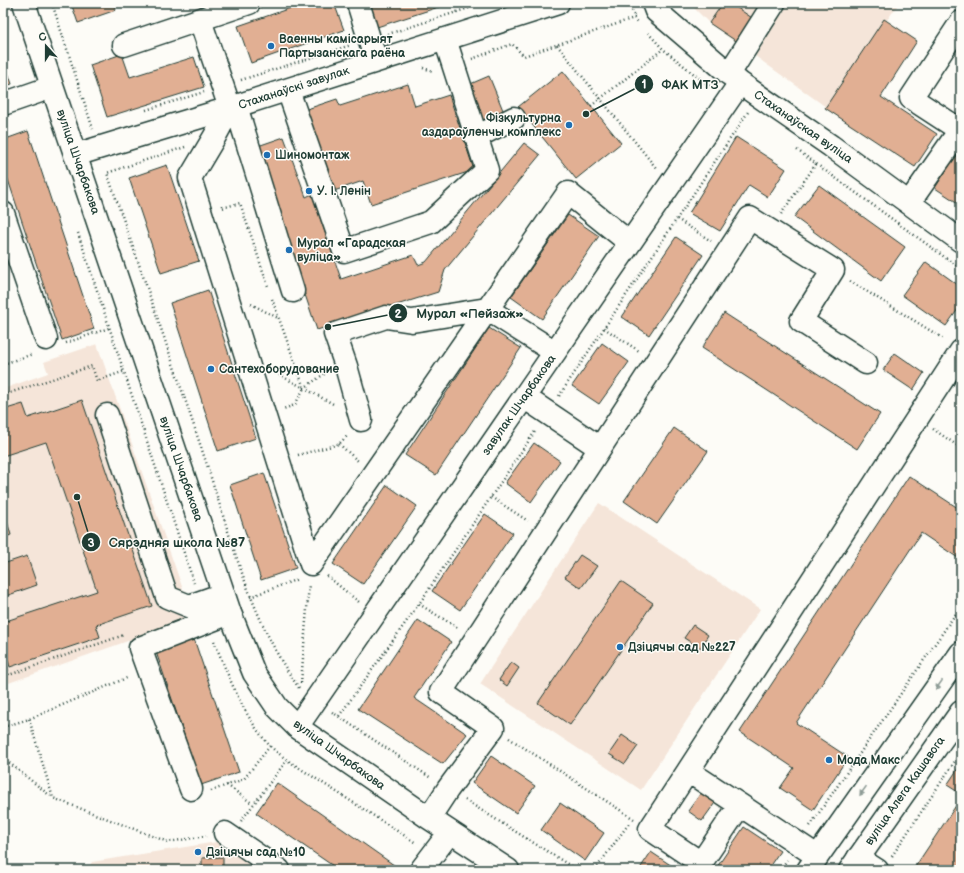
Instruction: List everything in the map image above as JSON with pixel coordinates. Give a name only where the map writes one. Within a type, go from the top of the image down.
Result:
[{"type":"street","name":"вуліца Шчарбакова","points":[[24,3],[226,604],[254,672],[277,707],[297,727],[429,818],[508,870]]},
{"type":"street","points":[[358,3],[376,61]]},
{"type":"street","name":"Стаханаўскі завулак","points":[[75,155],[288,90],[558,3]]},
{"type":"street","name":"Стаханаўская вуліца","points":[[654,3],[656,11],[732,85],[831,146],[961,240]]},
{"type":"street","name":"завулак Шчарбакова","points":[[297,727],[630,243],[732,85],[774,4]]},
{"type":"street","points":[[124,45],[200,20],[235,5]]},
{"type":"street","points":[[200,20],[222,86],[233,107],[293,291]]},
{"type":"street","points":[[909,203],[961,130],[910,98],[961,22]]},
{"type":"street","points":[[288,90],[344,251],[431,222],[487,170],[452,66],[445,39]]},
{"type":"street","points":[[3,104],[52,87]]},
{"type":"street","points":[[233,107],[190,178],[279,461],[311,569]]},
{"type":"street","points":[[476,137],[514,118]]},
{"type":"street","points":[[311,569],[373,474],[568,193],[630,243]]},
{"type":"street","points":[[3,213],[50,345]]},
{"type":"street","points":[[429,818],[448,789],[493,728],[441,692],[750,218],[833,270],[801,321],[866,363]]},
{"type":"street","points":[[361,420],[346,366],[335,334],[386,317],[412,321],[487,309],[555,352]]},
{"type":"street","points":[[740,805],[701,863],[641,823],[688,771],[917,419],[954,346]]},
{"type":"street","points":[[524,397],[600,448]]},
{"type":"street","points":[[107,415],[167,597],[189,606],[226,604]]},
{"type":"street","points":[[190,789],[140,648],[226,604]]},
{"type":"street","points":[[688,771],[798,844],[812,863],[961,653]]},
{"type":"street","name":"вуліца Алега Кашавога","points":[[854,864],[961,712]]},
{"type":"street","points":[[421,870],[450,832]]},
{"type":"street","points":[[227,834],[279,870]]},
{"type":"street","points":[[854,864],[884,863]]},
{"type":"path","points":[[52,3],[92,127],[100,125]]},
{"type":"path","points":[[629,3],[634,18],[639,24]]},
{"type":"path","points":[[143,111],[470,8]]},
{"type":"path","points":[[418,67],[436,72],[512,44],[524,56],[634,18]]},
{"type":"path","points":[[644,29],[663,49],[732,85],[754,117]]},
{"type":"path","points":[[556,45],[659,171]]},
{"type":"path","points":[[591,106],[663,49]]},
{"type":"path","points":[[791,145],[961,269]]},
{"type":"path","points":[[769,230],[816,164],[831,146]]},
{"type":"path","points":[[220,201],[222,208],[240,203],[269,289]]},
{"type":"path","points":[[676,219],[728,252]]},
{"type":"path","points":[[833,270],[954,346]]},
{"type":"path","points":[[272,296],[304,388]]},
{"type":"path","points":[[3,364],[50,345],[109,328]]},
{"type":"path","points":[[604,328],[656,362]]},
{"type":"path","points":[[246,358],[304,388]]},
{"type":"path","points":[[3,395],[92,366],[97,381],[124,371]]},
{"type":"path","points":[[264,414],[295,405],[304,388],[328,371],[346,366]]},
{"type":"path","points":[[917,419],[961,448]]},
{"type":"path","points":[[279,461],[339,444],[361,420]]},
{"type":"path","points":[[339,444],[373,474]]},
{"type":"path","points":[[491,497],[545,532]]},
{"type":"path","points":[[251,597],[311,569]]},
{"type":"path","points":[[311,569],[361,604]]},
{"type":"path","points":[[301,691],[311,569]]},
{"type":"path","points":[[419,604],[476,639]]},
{"type":"path","points":[[780,870],[961,606]]},
{"type":"path","points":[[3,659],[9,675],[125,634]]},
{"type":"path","points":[[3,727],[29,719],[130,677]]},
{"type":"path","points":[[29,719],[53,798]]},
{"type":"path","points":[[493,728],[641,823],[596,870]]},
{"type":"path","points":[[190,789],[207,792],[244,779],[270,746]]},
{"type":"path","points":[[884,863],[961,752]]},
{"type":"path","points":[[3,758],[53,798],[168,842],[227,834],[253,804],[286,760]]},
{"type":"path","points":[[226,785],[253,804]]},
{"type":"shaded area","points":[[689,3],[899,3],[826,107],[709,23]]},
{"type":"shaded area","points":[[97,344],[193,618],[3,685],[3,389],[48,373],[44,362]]},
{"type":"shaded area","name":"Дзіцячы сад №227","points":[[599,503],[760,609],[641,790],[480,684]]},
{"type":"shaded area","name":"Дзіцячы сад №10","points":[[223,841],[265,870],[87,870],[92,862]]},
{"type":"building","points":[[71,3],[113,3],[116,10],[78,23]]},
{"type":"building","name":"Ваенны камісарыят Партызанскага раёна","points":[[305,3],[334,3],[344,30],[251,63],[238,26]]},
{"type":"building","points":[[369,3],[451,3],[377,27]]},
{"type":"building","points":[[723,3],[730,3],[758,22],[742,45],[709,23]]},
{"type":"building","points":[[884,19],[917,41],[881,97],[937,134],[915,167],[825,108]]},
{"type":"building","points":[[122,54],[130,77],[194,57],[204,87],[107,117],[90,65]]},
{"type":"building","points":[[3,58],[12,84],[3,87]]},
{"type":"building","name":"Фізкультурна аздараўленчы комплекс","points":[[563,71],[621,143],[576,179],[518,107]]},
{"type":"building","points":[[489,76],[505,115],[484,123],[468,85]]},
{"type":"building","points":[[408,84],[415,106],[449,95],[474,170],[371,204],[363,181],[331,192],[304,110],[337,99],[340,106]]},
{"type":"building","points":[[28,131],[94,329],[62,340],[3,165],[3,140]]},
{"type":"building","points":[[284,137],[306,197],[312,194],[341,279],[413,255],[418,265],[426,262],[524,143],[540,155],[445,270],[438,292],[317,330],[255,147]]},
{"type":"building","points":[[736,137],[786,169],[768,197],[749,185],[720,231],[689,213]]},
{"type":"building","points":[[956,155],[961,158],[961,205],[935,188]]},
{"type":"building","points":[[167,165],[199,261],[161,273],[129,178]]},
{"type":"building","points":[[819,185],[905,247],[881,281],[794,217]]},
{"type":"building","points":[[568,215],[599,236],[542,319],[511,297]]},
{"type":"building","points":[[676,237],[703,255],[649,335],[622,317]]},
{"type":"building","points":[[926,262],[961,287],[961,305],[946,326],[902,295]]},
{"type":"building","points":[[208,290],[256,438],[218,451],[170,303]]},
{"type":"building","points":[[724,313],[880,414],[857,449],[702,348]]},
{"type":"building","points":[[489,328],[521,348],[436,475],[405,455]]},
{"type":"building","points":[[602,343],[629,362],[599,404],[572,386]]},
{"type":"building","points":[[895,353],[924,373],[913,390],[883,370]]},
{"type":"building","points":[[82,400],[152,606],[96,625],[100,637],[10,667],[3,645],[3,622],[97,591],[46,442],[3,456],[3,410],[23,404],[28,418]]},
{"type":"building","points":[[674,428],[708,451],[657,524],[624,501]]},
{"type":"building","points":[[534,443],[560,461],[531,502],[505,483]]},
{"type":"building","points":[[264,473],[296,568],[261,580],[230,485]]},
{"type":"building","points":[[909,476],[961,510],[961,560],[921,533],[796,723],[848,757],[813,810],[780,788],[794,768],[740,732]]},
{"type":"building","points":[[387,485],[417,506],[363,584],[333,564]]},
{"type":"building","points":[[4,511],[11,535],[3,538],[3,512]]},
{"type":"building","points":[[485,514],[513,533],[460,610],[432,591]]},
{"type":"building","points":[[580,555],[597,566],[581,588],[565,577]]},
{"type":"building","points":[[27,556],[37,585],[3,597],[3,564]]},
{"type":"building","points":[[621,581],[653,603],[570,725],[538,703]]},
{"type":"building","points":[[418,620],[451,642],[414,698],[467,734],[443,764],[358,709]]},
{"type":"building","points":[[693,625],[708,635],[700,648],[684,638]]},
{"type":"building","points":[[194,639],[239,772],[201,785],[156,652]]},
{"type":"building","points":[[511,662],[519,668],[507,686],[499,680]]},
{"type":"building","points":[[622,735],[638,746],[625,764],[609,754]]},
{"type":"building","points":[[491,756],[535,786],[516,813],[472,783]]},
{"type":"building","points":[[961,764],[961,794],[947,785]]},
{"type":"building","points":[[277,783],[401,870],[339,870],[256,813]]},
{"type":"building","points":[[703,790],[717,800],[702,821],[688,811]]},
{"type":"building","points":[[961,798],[961,870],[913,870]]},
{"type":"building","points":[[560,803],[604,833],[585,861],[541,830]]},
{"type":"building","points":[[744,827],[780,851],[767,870],[715,870]]},
{"type":"building","points":[[651,852],[678,870],[639,870]]},
{"type":"building","points":[[223,857],[223,870],[202,870],[202,858]]},
{"type":"place","name":"Ваенны камісарыят Партызанскага раёна","points":[[271,46]]},
{"type":"place","name":"ФАК МТЗ","points":[[586,114]]},
{"type":"place","name":"Фізкультурна аздараўленчы комплекс","points":[[569,125]]},
{"type":"place","name":"Шиномонтаж","points":[[267,155]]},
{"type":"place","name":"У. І. Ленін","points":[[309,191]]},
{"type":"place","name":"Мурал «Гарадская вуліца»","points":[[289,250]]},
{"type":"place","name":"Мурал «Пейзаж»","points":[[328,327]]},
{"type":"place","name":"Сантехоборудование","points":[[211,369]]},
{"type":"place","name":"Сярэдняя школа №87","points":[[77,497]]},
{"type":"place","name":"Дзіцячы сад №227","points":[[620,647]]},
{"type":"place","name":"Мода Макс","points":[[829,760]]},
{"type":"place","name":"Дзіцячы сад №10","points":[[198,852]]}]
